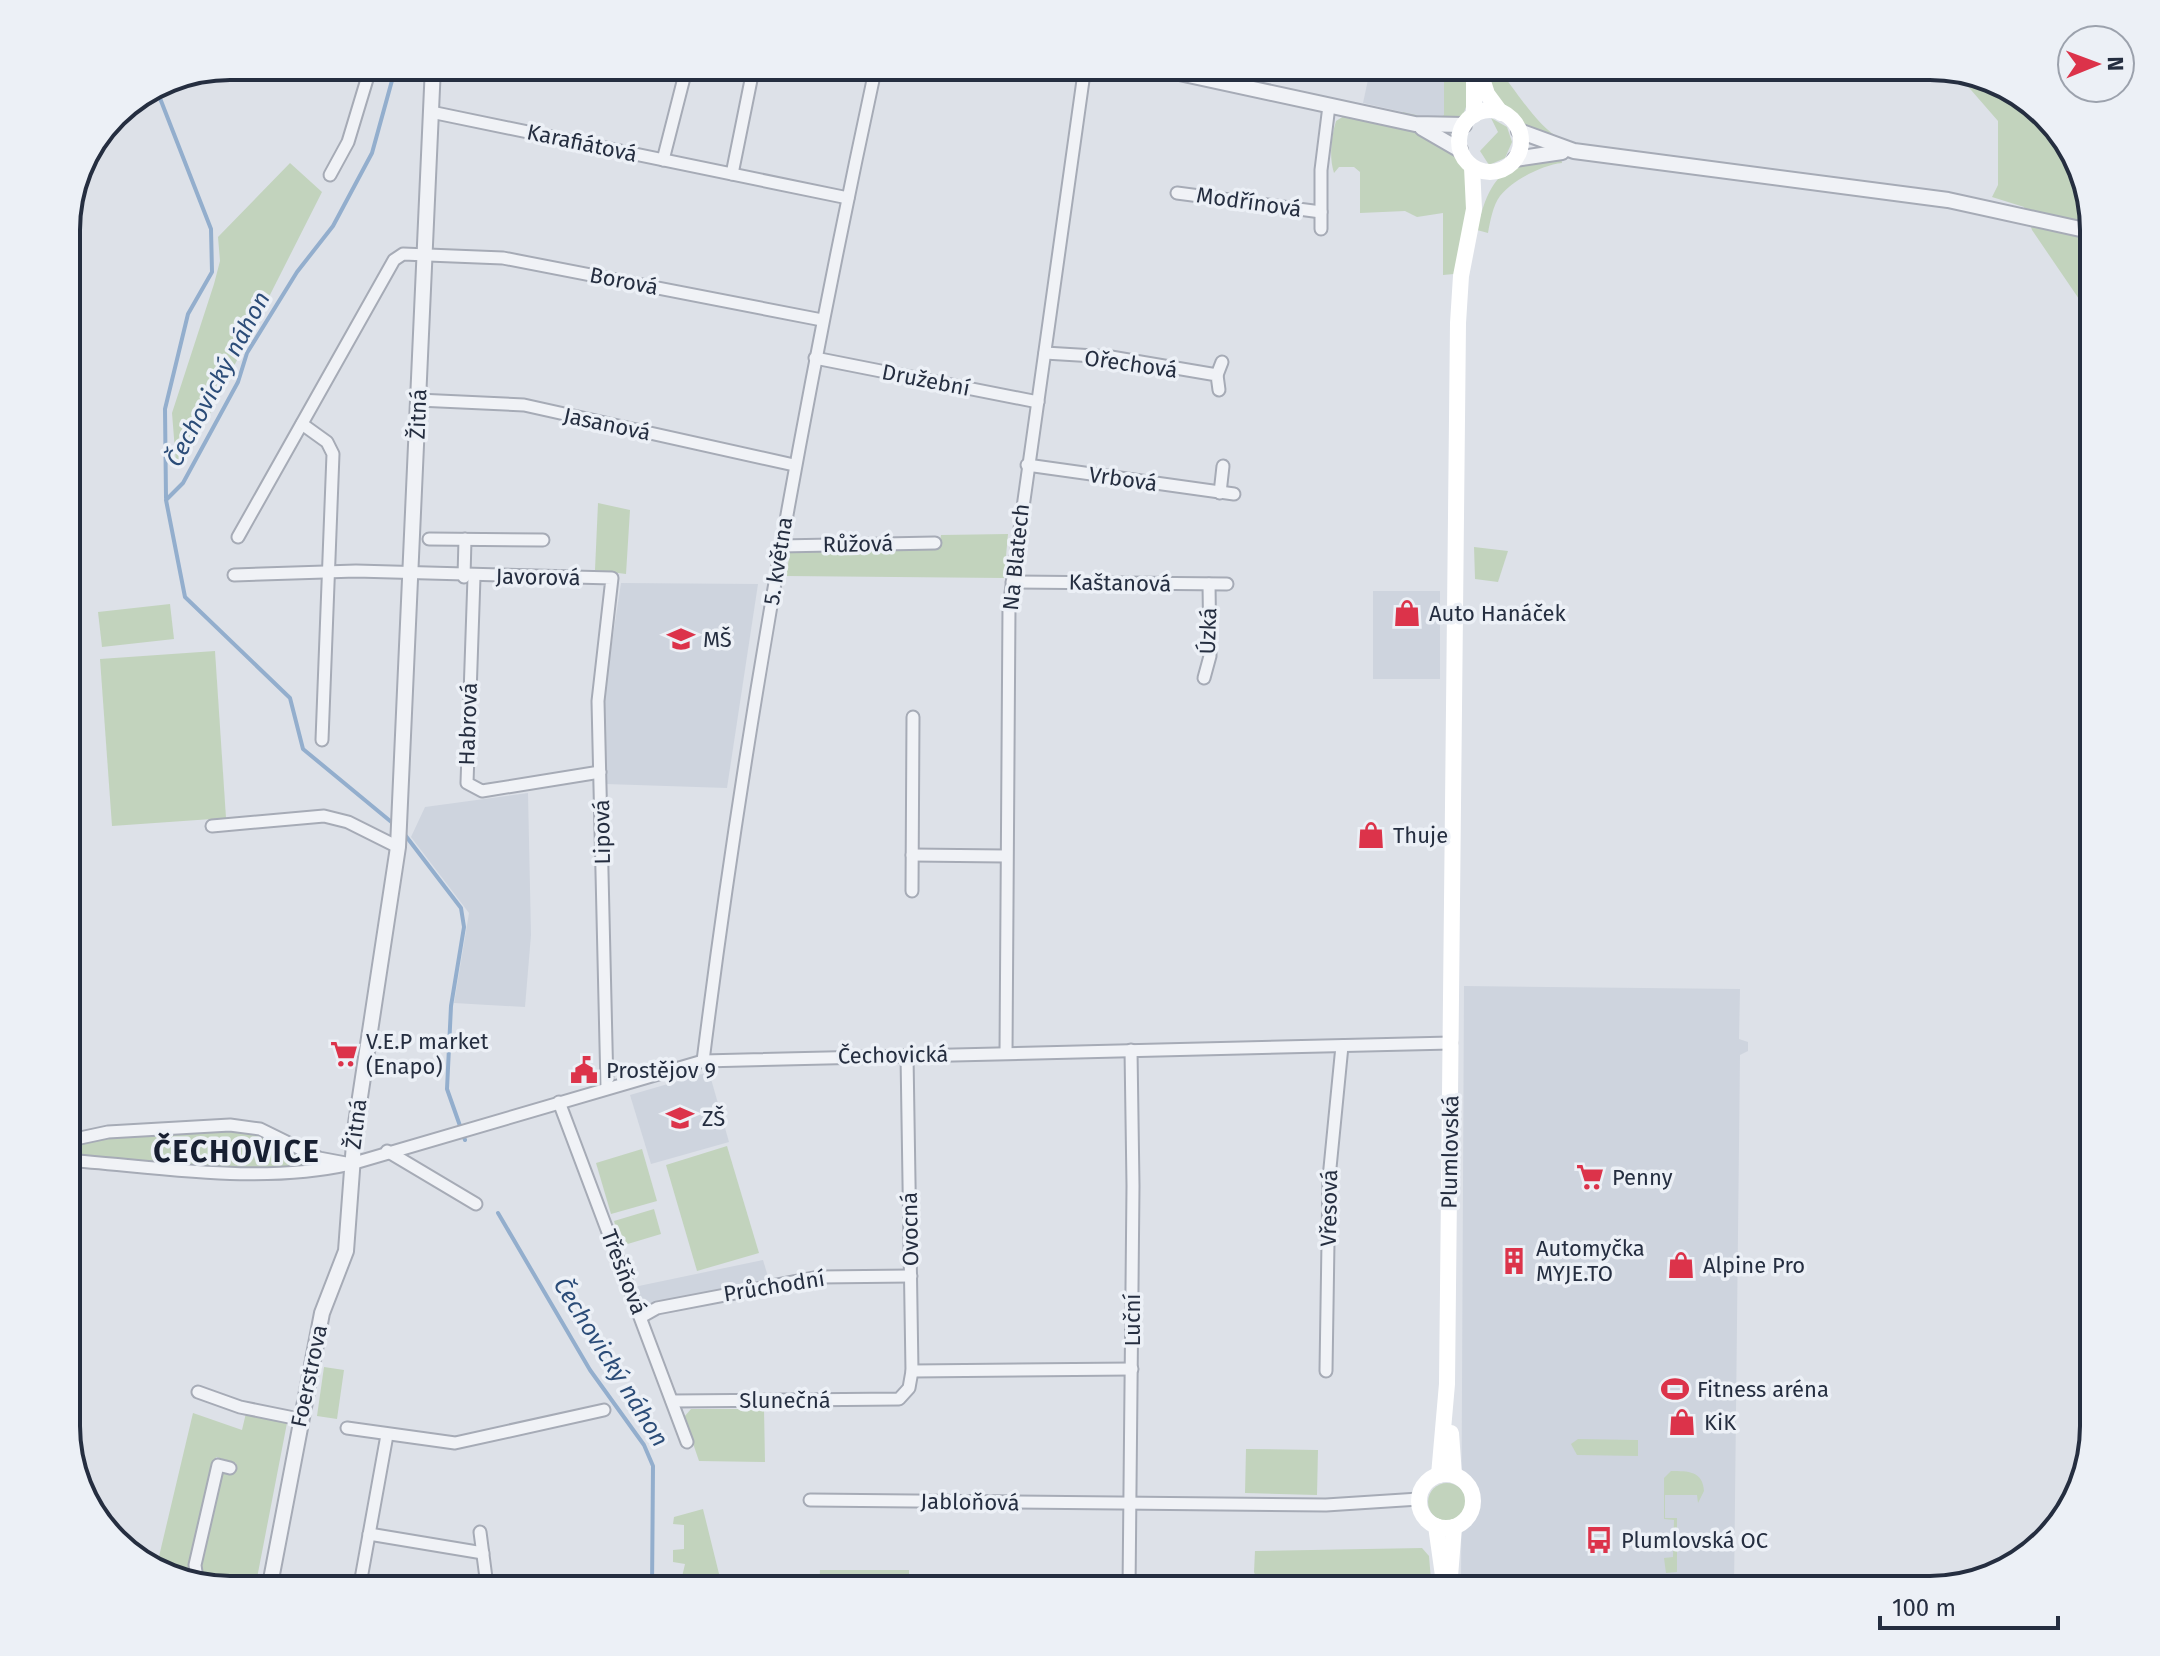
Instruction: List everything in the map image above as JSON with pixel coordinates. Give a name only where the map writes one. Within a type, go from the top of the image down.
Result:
[{"type":"main road","points":[[1474,80],[1469,120],[1460,150],[1472,167],[1474,209]]},
{"type":"main road","points":[[1474,209],[1494,172],[1515,159],[1520,146],[1519,131],[1487,94],[1482,80]]},
{"type":"main road","points":[[1469,120],[1487,111],[1501,113]]},
{"type":"main road","points":[[1472,167],[1494,172]]},
{"type":"main road","name":"Plumlovská","points":[[1449,1576],[1454,1527],[1468,1517],[1473,1500],[1468,1486],[1447,1475],[1447,1384],[1458,323],[1461,276],[1474,209]]},
{"type":"main road","points":[[1419,1499],[1425,1484],[1447,1475]]},
{"type":"main road","name":"Plumlovská","points":[[1419,1499],[1423,1516],[1436,1526],[1445,1576]]},
{"type":"main road","points":[[1436,1526],[1454,1527]]},
{"type":"street","points":[[330,175],[348,142],[367,80]]},
{"type":"street","name":"Žitná","points":[[351,1164],[400,821],[432,80]]},
{"type":"street","points":[[663,160],[683,80]]},
{"type":"street","points":[[732,174],[751,80]]},
{"type":"street","name":"5. května","points":[[703,1061],[721,917],[794,465],[873,80]]},
{"type":"street","name":"Na Blatech","points":[[1006,1053],[1005,856],[1012,582],[1083,80]]},
{"type":"street","points":[[1211,80],[1415,124],[1469,120]]},
{"type":"street","name":"Modřínová","points":[[1321,229],[1322,152],[1329,106]]},
{"type":"street","name":"Karafiátová","points":[[431,112],[848,198]]},
{"type":"street","points":[[1415,124],[1460,150]]},
{"type":"street","points":[[1519,131],[1574,151]]},
{"type":"street","points":[[1515,159],[1535,153],[1574,151],[1948,200],[2080,229]]},
{"type":"street","name":"Modřínová","points":[[1177,193],[1321,212]]},
{"type":"street","points":[[238,537],[394,260],[403,254],[424,254]]},
{"type":"street","name":"Borová","points":[[424,254],[503,258],[822,320]]},
{"type":"street","name":"Ořechová","points":[[1045,353],[1111,357],[1217,375]]},
{"type":"street","name":"Družební","points":[[815,358],[1038,402]]},
{"type":"street","points":[[1219,390],[1217,375],[1222,362]]},
{"type":"street","name":"Jasanová","points":[[418,400],[524,405],[794,465]]},
{"type":"street","points":[[302,424],[327,442],[333,454],[322,740]]},
{"type":"street","name":"Vrbová","points":[[1027,465],[1234,494]]},
{"type":"street","points":[[1220,493],[1223,466]]},
{"type":"street","name":"Javorová","points":[[429,539],[543,540]]},
{"type":"street","name":"Javorová","points":[[465,539],[469,577]]},
{"type":"street","name":"Růžová","points":[[780,546],[935,543]]},
{"type":"street","points":[[234,575],[328,572],[411,575]]},
{"type":"street","name":"Javorová","points":[[411,575],[612,578]]},
{"type":"street","name":"Habrová","points":[[469,577],[467,783],[482,791],[600,772]]},
{"type":"street","name":"Lipová","points":[[607,1087],[598,701],[612,578]]},
{"type":"street","name":"Kaštanová","points":[[1012,582],[1227,584]]},
{"type":"street","name":"Úzká","points":[[1204,678],[1210,656],[1209,584]]},
{"type":"street","points":[[912,891],[913,717]]},
{"type":"street","points":[[212,826],[324,816],[348,822],[398,844]]},
{"type":"street","points":[[912,855],[1005,856]]},
{"type":"street","name":"Čechovická","points":[[80,1161],[267,1175],[307,1173],[351,1164],[703,1061],[1451,1043]]},
{"type":"street","name":"Vřesová","points":[[1326,1371],[1329,1170],[1342,1046]]},
{"type":"street","name":"Luční","points":[[1129,1576],[1131,1050]]},
{"type":"street","name":"Ovocná","points":[[899,1399],[909,1388],[912,1371],[907,1055]]},
{"type":"street","name":"Třešňová","points":[[559,1102],[687,1442]]},
{"type":"street","points":[[80,1138],[108,1132],[230,1125],[260,1129],[319,1158],[351,1164]]},
{"type":"street","points":[[387,1151],[476,1204]]},
{"type":"street","name":"Foerstrova","points":[[271,1576],[299,1419],[322,1313],[346,1251],[351,1164]]},
{"type":"street","name":"Průchodní","points":[[641,1317],[657,1308],[798,1280],[911,1276]]},
{"type":"street","points":[[912,1371],[1132,1369]]},
{"type":"street","points":[[198,1392],[240,1407],[299,1419]]},
{"type":"street","name":"Slunečná","points":[[672,1401],[899,1399]]},
{"type":"street","points":[[347,1428],[455,1443],[604,1410]]},
{"type":"street","points":[[362,1576],[387,1435]]},
{"type":"street","points":[[196,1572],[218,1465],[230,1468]]},
{"type":"street","points":[[1130,1505],[1331,1505],[1419,1499]]},
{"type":"street","name":"Jabloňová","points":[[810,1500],[1130,1505]]},
{"type":"street","points":[[480,1532],[488,1576]]},
{"type":"street","points":[[369,1534],[483,1553]]},
{"type":"shaded area","points":[[1368,80],[1444,80],[1444,116],[1438,120],[1363,103]]},
{"type":"shaded area","name":"MŠ","points":[[621,583],[758,584],[727,788],[606,784],[604,695]]},
{"type":"shaded area","name":"Auto Hanáček","points":[[1373,591],[1440,591],[1440,679],[1373,679]]},
{"type":"shaded area","points":[[528,793],[531,935],[525,1007],[454,1003],[469,913],[411,837],[425,807]]},
{"type":"shaded area","points":[[1464,986],[1740,989],[1739,1039],[1748,1042],[1748,1051],[1740,1055],[1734,1576],[1461,1576]]},
{"type":"shaded area","name":"ZŠ","points":[[709,1072],[729,1142],[651,1164],[630,1095]]},
{"type":"shaded area","points":[[763,1260],[769,1280],[642,1307],[634,1287]]},
{"type":"green space","points":[[1444,80],[1468,80],[1470,96],[1463,115],[1457,119],[1426,121],[1403,116],[1403,112],[1438,120],[1444,115]]},
{"type":"green space","points":[[1487,80],[1507,80],[1540,123],[1561,139],[1523,128],[1500,105]]},
{"type":"green space","points":[[1966,84],[1997,95],[2014,105],[2036,124],[2065,163],[2079,210],[2080,300],[2032,230],[2024,207],[1992,197],[1998,185],[1998,121]]},
{"type":"green space","points":[[1344,116],[1416,132],[1450,149],[1461,161],[1467,175],[1468,199],[1454,274],[1443,275],[1443,213],[1417,217],[1405,211],[1360,213],[1360,172],[1354,167],[1339,167],[1334,173],[1332,167],[1334,127],[1336,121]]},
{"type":"green space","points":[[1491,118],[1507,127],[1512,142],[1505,158],[1489,165],[1480,151],[1498,132]]},
{"type":"green space","points":[[1561,157],[1562,163],[1537,170],[1506,190],[1495,204],[1488,233],[1477,230],[1488,195],[1503,174],[1526,163]]},
{"type":"green space","points":[[290,163],[322,192],[185,463],[176,463],[172,413],[214,284],[220,261],[218,237]]},
{"type":"green space","points":[[598,503],[630,510],[626,574],[595,570]]},
{"type":"green space","points":[[1008,534],[1004,578],[786,576],[790,552],[939,549],[941,535]]},
{"type":"green space","points":[[1474,547],[1508,551],[1498,582],[1475,579]]},
{"type":"green space","points":[[170,604],[174,639],[102,647],[98,612]]},
{"type":"green space","points":[[215,651],[226,818],[112,826],[100,659]]},
{"type":"green space","points":[[245,1127],[319,1158],[321,1166],[307,1173],[80,1161],[82,1136]]},
{"type":"green space","points":[[727,1146],[759,1253],[697,1271],[666,1165]]},
{"type":"green space","points":[[642,1149],[657,1201],[611,1214],[596,1163]]},
{"type":"green space","points":[[654,1209],[661,1234],[621,1246],[614,1221]]},
{"type":"green space","points":[[324,1367],[344,1370],[337,1419],[317,1416]]},
{"type":"green space","points":[[691,1409],[764,1409],[765,1462],[699,1461],[684,1417]]},
{"type":"green space","points":[[193,1413],[242,1430],[246,1413],[287,1423],[257,1576],[220,1576],[197,1572],[220,1473],[233,1475],[236,1463],[216,1457],[189,1570],[159,1558]]},
{"type":"green space","points":[[1578,1439],[1638,1440],[1638,1456],[1577,1455],[1571,1444]]},
{"type":"green space","points":[[1246,1449],[1318,1450],[1317,1495],[1245,1493]]},
{"type":"green space","points":[[1671,1471],[1698,1476],[1704,1491],[1698,1503],[1697,1495],[1665,1495],[1665,1518],[1677,1518],[1677,1572],[1666,1573],[1664,1558],[1673,1557],[1674,1520],[1664,1519],[1664,1478]]},
{"type":"green space","points":[[1447,1483],[1460,1489],[1466,1502],[1460,1515],[1447,1521],[1434,1515],[1428,1502],[1434,1489]]},
{"type":"green space","points":[[703,1509],[720,1576],[682,1576],[685,1564],[673,1562],[673,1550],[684,1549],[684,1525],[673,1524],[674,1517]]},
{"type":"green space","points":[[1422,1548],[1429,1556],[1431,1576],[1255,1576],[1255,1551]]},
{"type":"green space","points":[[820,1570],[909,1570],[909,1576],[820,1576]]},
{"type":"waterway","name":"Čechovický náhon","points":[[392,80],[372,153],[333,226],[297,272],[247,353],[238,382],[183,483],[166,500],[185,597],[290,698],[303,749],[395,825]]},
{"type":"waterway","points":[[160,97],[211,229],[212,272],[188,314],[165,409],[166,498]]},
{"type":"waterway","name":"Čechovický náhon","points":[[402,831],[461,908],[464,927],[451,1006],[447,1089],[465,1140]]},
{"type":"waterway","name":"Čechovický náhon","points":[[498,1213],[590,1370],[644,1445],[653,1466],[652,1576]]},
{"type":"place","name":"Auto Hanáček","points":[[1407,613]]},
{"type":"place","name":"MŠ","points":[[681,639]]},
{"type":"place","name":"Thuje","points":[[1371,835]]},
{"type":"place","name":"V.E.P market (Enapo)","points":[[344,1054]]},
{"type":"place","name":"Prostějov 9","points":[[584,1070]]},
{"type":"place","name":"ZŠ","points":[[680,1118]]},
{"type":"place","name":"Penny","points":[[1590,1177]]},
{"type":"place","name":"Automyčka MYJE.TO","points":[[1514,1261]]},
{"type":"place","name":"Alpine Pro","points":[[1681,1265]]},
{"type":"place","name":"Fitness aréna","points":[[1675,1389]]},
{"type":"place","name":"KiK","points":[[1682,1422]]},
{"type":"place","name":"Plumlovská OC","points":[[1599,1540]]},
{"type":"district","name":"ČECHOVICE","points":[[237,1152]]}]
